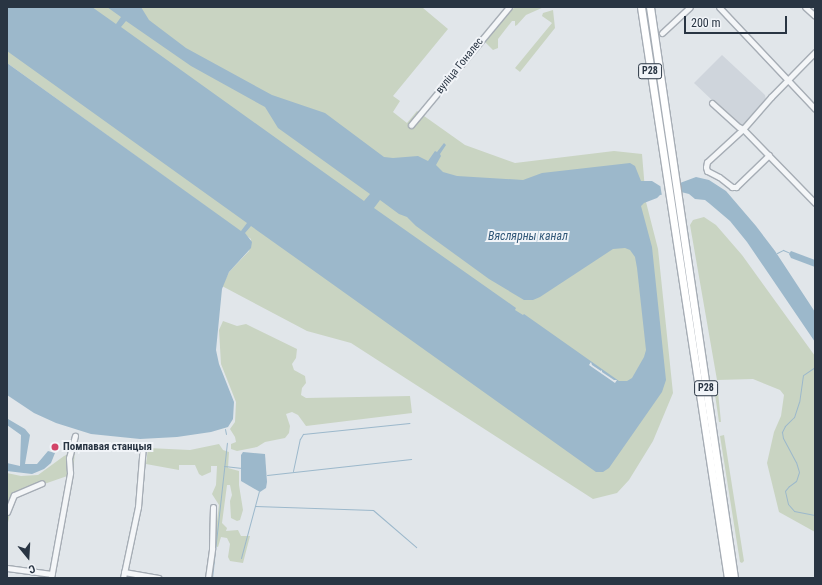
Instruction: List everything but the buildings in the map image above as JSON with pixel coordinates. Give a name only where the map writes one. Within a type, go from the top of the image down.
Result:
[{"type":"highway","name":"Р28","points":[[641,7],[669,199],[729,577]]},
{"type":"highway","name":"Р28","points":[[650,7],[678,198],[729,577]]},
{"type":"street","name":"вуліца Гоналес","points":[[412,125],[508,7]]},
{"type":"street","points":[[662,32],[690,7]]},
{"type":"street","points":[[719,7],[815,109]]},
{"type":"street","points":[[805,7],[815,16]]},
{"type":"street","points":[[769,155],[736,187],[732,187],[719,177],[707,171],[706,167],[707,162],[743,129],[815,52]]},
{"type":"street","points":[[712,103],[743,129],[815,203]]},
{"type":"street","points":[[7,568],[51,576],[70,473],[69,458],[75,436]]},
{"type":"street","points":[[123,578],[138,507],[143,445]]},
{"type":"street","points":[[7,512],[14,495],[42,483]]},
{"type":"street","points":[[208,578],[212,548],[213,507]]},
{"type":"street","points":[[124,572],[158,578]]},
{"type":"shaded area","points":[[722,55],[765,95],[766,100],[742,126],[734,118],[732,119],[694,83]]},
{"type":"green space","points":[[7,7],[427,7],[423,8],[448,29],[393,96],[400,101],[393,112],[407,123],[417,111],[465,145],[515,163],[614,151],[642,154],[646,202],[658,249],[673,393],[653,441],[629,480],[617,493],[593,499],[351,343],[307,331],[222,286],[229,272],[249,251],[251,239],[7,63]]},
{"type":"green space","points":[[516,7],[544,7],[526,15],[515,26],[515,21],[512,21],[498,39],[498,48],[493,50],[484,41],[508,12]]},
{"type":"green space","points":[[553,10],[555,28],[520,72],[515,68],[552,23],[542,16],[543,13]]},
{"type":"green space","points":[[704,217],[716,225],[742,255],[815,356],[815,532],[779,512],[767,463],[774,432],[781,416],[784,395],[780,390],[753,379],[717,380],[690,225],[693,220]]},
{"type":"green space","points":[[223,321],[237,326],[246,324],[297,349],[296,358],[292,364],[294,370],[305,376],[306,383],[302,388],[301,395],[306,398],[410,396],[412,413],[306,426],[298,415],[292,412],[286,414],[290,426],[289,433],[285,438],[265,442],[257,447],[237,451],[231,449],[231,444],[236,442],[230,429],[235,422],[236,402],[221,364],[219,330]]},
{"type":"green space","points":[[715,380],[717,382],[721,422],[719,422],[713,381]]},
{"type":"green space","points":[[724,435],[744,561],[742,563],[740,562],[720,436]]},
{"type":"green space","points":[[219,444],[223,450],[229,452],[228,468],[239,471],[239,485],[243,510],[240,520],[237,521],[231,518],[230,501],[232,495],[230,485],[227,485],[222,523],[227,528],[226,531],[238,530],[241,536],[250,536],[243,563],[230,561],[228,557],[230,544],[227,538],[221,537],[218,547],[214,546],[219,505],[212,494],[216,485],[217,466],[211,466],[211,472],[202,476],[199,474],[195,465],[179,465],[179,470],[146,464],[148,448],[190,450]]},
{"type":"green space","points":[[75,451],[73,474],[24,491],[13,501],[7,527],[7,473],[21,476],[38,475],[64,456]]},
{"type":"water","name":"Вяслярны канал","points":[[7,7],[92,7],[116,24],[121,17],[107,7],[141,7],[149,20],[186,48],[272,95],[325,113],[384,157],[393,158],[418,156],[428,161],[435,151],[437,152],[444,143],[446,145],[440,154],[441,156],[436,165],[443,172],[457,176],[523,180],[542,173],[630,163],[635,166],[641,181],[652,181],[660,186],[680,183],[696,177],[709,180],[726,191],[756,226],[775,251],[815,312],[815,342],[747,242],[730,221],[710,204],[705,200],[695,199],[689,194],[681,192],[660,195],[657,198],[644,203],[641,206],[652,247],[666,380],[662,392],[609,468],[603,472],[596,472],[251,226],[245,233],[252,242],[251,248],[229,272],[222,289],[216,350],[219,364],[234,402],[233,419],[228,427],[211,432],[177,437],[140,439],[91,434],[56,423],[34,413],[7,395],[7,63],[241,231],[247,223],[7,51]],"holes":[[[126,21],[191,66],[265,107],[278,128],[370,194],[364,201],[121,27]],[[380,200],[399,214],[407,217],[416,226],[489,279],[524,300],[533,300],[540,297],[613,249],[625,248],[630,250],[635,257],[637,268],[646,350],[644,357],[632,378],[627,381],[619,381],[524,314],[523,315],[515,310],[516,308],[374,208]]]},
{"type":"water","points":[[791,251],[815,260],[815,267],[791,258],[789,254]]},
{"type":"water","points":[[8,419],[25,429],[30,435],[25,464],[37,464],[48,451],[55,453],[51,463],[44,469],[32,474],[7,471],[7,463],[20,466],[21,435],[7,425]]},
{"type":"water","points":[[243,452],[265,454],[267,482],[266,488],[260,492],[241,481],[241,455]]},
{"type":"pier","points":[[677,182],[680,194],[662,196],[660,184]]},
{"type":"pier","points":[[591,362],[592,365],[601,371],[602,370],[602,372],[614,380],[617,380],[615,383],[589,365]]},
{"type":"waterway","points":[[777,253],[783,250],[790,253]]},
{"type":"waterway","points":[[815,367],[803,375],[799,402],[794,417],[785,426],[782,432],[783,438],[796,462],[799,472],[796,481],[785,491],[788,504],[794,511],[815,515]]},
{"type":"waterway","points":[[293,471],[300,439],[303,434],[409,423]]},
{"type":"waterway","points":[[225,429],[226,434]]},
{"type":"waterway","points":[[212,578],[227,443]]},
{"type":"waterway","points":[[267,475],[411,459]]},
{"type":"waterway","points":[[224,466],[242,468]]},
{"type":"waterway","points":[[241,558],[259,491]]},
{"type":"waterway","points":[[255,506],[373,510],[416,547]]},
{"type":"place","name":"Помпавая станцыя","points":[[55,447]]}]
